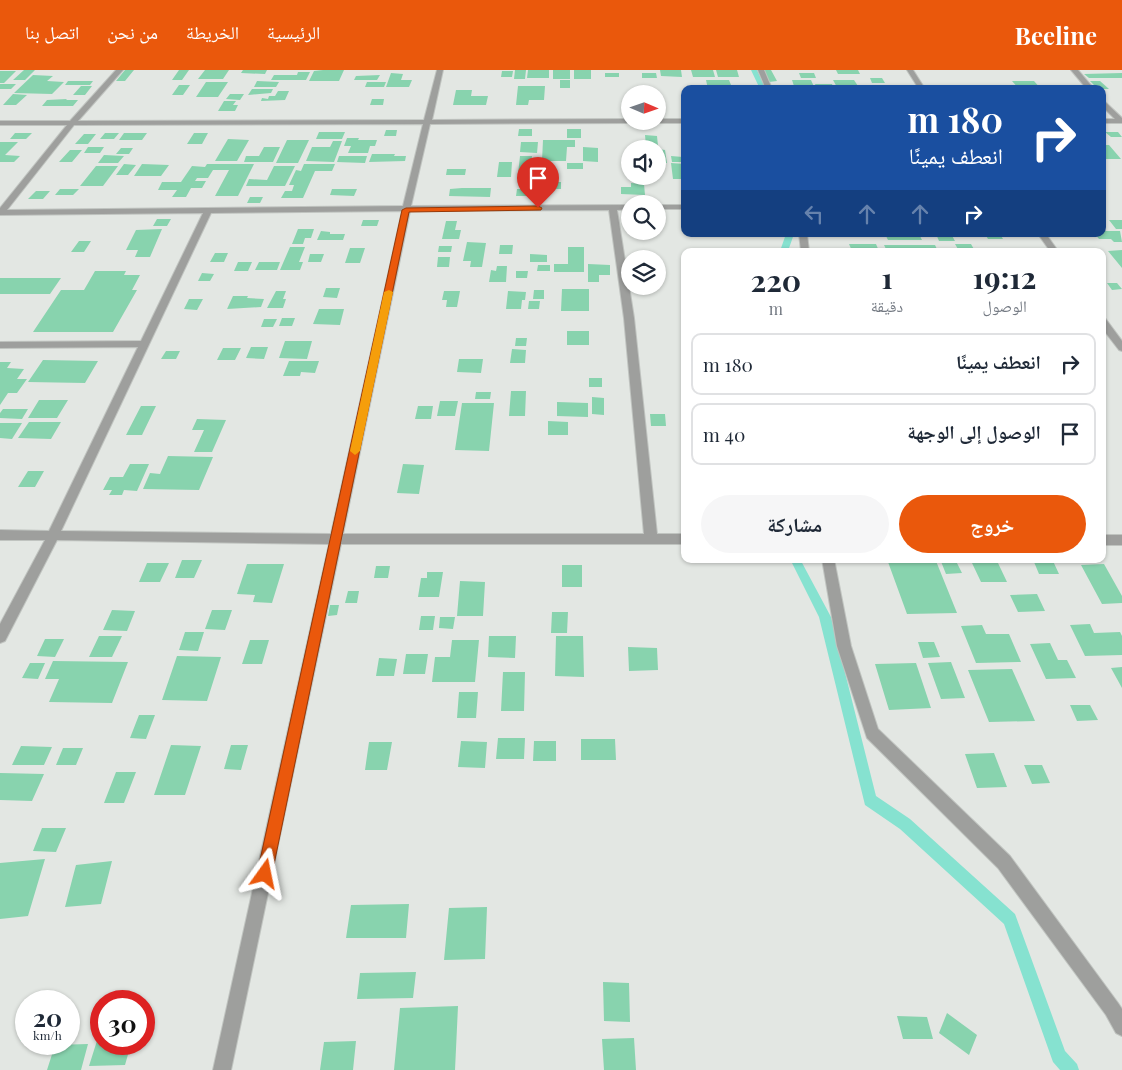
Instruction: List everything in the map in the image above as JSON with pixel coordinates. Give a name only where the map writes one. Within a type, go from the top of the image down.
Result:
[{"type":"street","points":[[1,213],[73,122],[120,70]]},
{"type":"street","points":[[222,1070],[406,210],[440,70]]},
{"type":"street","points":[[761,70],[767,85]]},
{"type":"street","points":[[910,70],[919,85]]},
{"type":"street","points":[[1074,70],[1087,85]]},
{"type":"street","points":[[1106,105],[1122,121]]},
{"type":"street","points":[[0,122],[621,121]]},
{"type":"street","points":[[666,121],[681,121]]},
{"type":"street","points":[[1106,121],[1122,121]]},
{"type":"street","points":[[613,207],[629,318],[651,539]]},
{"type":"street","points":[[1,213],[621,207]]},
{"type":"street","points":[[666,207],[681,207]]},
{"type":"street","points":[[0,637],[53,536],[208,211]]},
{"type":"street","points":[[1044,237],[1052,248]]},
{"type":"street","points":[[1106,324],[1118,338],[1122,348]]},
{"type":"street","points":[[0,345],[144,344]]},
{"type":"street","points":[[0,536],[336,539],[681,539]]},
{"type":"street","points":[[1106,540],[1122,540]]},
{"type":"street","points":[[829,563],[844,646],[872,733],[1004,862],[1112,1009],[1122,1027]]},
{"type":"building","points":[[24,70],[35,70],[25,80],[13,80]]},
{"type":"building","points":[[125,70],[134,70],[125,81],[116,81]]},
{"type":"building","points":[[179,70],[189,70],[182,80],[172,80]]},
{"type":"building","points":[[205,70],[229,70],[223,79],[198,79]]},
{"type":"building","points":[[243,70],[267,70],[265,74],[241,73]]},
{"type":"building","points":[[344,70],[339,81],[309,81],[314,71]]},
{"type":"building","points":[[515,70],[526,70],[525,79],[514,79]]},
{"type":"building","points":[[528,70],[549,70],[549,78],[527,78]]},
{"type":"building","points":[[553,70],[570,70],[570,79],[553,79]]},
{"type":"building","points":[[574,70],[591,70],[591,79],[574,79]]},
{"type":"building","points":[[660,70],[681,70],[682,77],[661,76]]},
{"type":"building","points":[[691,70],[713,70],[715,77],[693,77]]},
{"type":"building","points":[[716,70],[737,70],[739,77],[718,77]]},
{"type":"building","points":[[763,70],[771,70],[777,81],[769,82]]},
{"type":"building","points":[[836,70],[858,70],[860,74],[838,74]]},
{"type":"building","points":[[0,71],[16,71],[4,83],[0,83]]},
{"type":"building","points":[[502,71],[513,71],[512,77],[501,77]]},
{"type":"building","points":[[298,72],[310,72],[306,80],[271,80],[274,75],[297,75]]},
{"type":"building","points":[[391,73],[403,74],[401,80],[412,80],[409,87],[386,87]]},
{"type":"building","points":[[605,73],[619,73],[619,77],[605,77]]},
{"type":"building","points":[[642,73],[656,73],[657,78],[642,78]]},
{"type":"building","points":[[799,73],[814,73],[816,78],[801,78]]},
{"type":"building","points":[[1122,73],[1122,78],[1089,78],[1084,74]]},
{"type":"building","points":[[33,75],[53,76],[47,81],[64,82],[52,94],[14,93]]},
{"type":"building","points":[[380,75],[377,80],[354,80],[356,76]]},
{"type":"building","points":[[870,78],[882,78],[885,83],[872,83]]},
{"type":"building","points":[[560,80],[570,80],[570,88],[560,88]]},
{"type":"building","points":[[706,80],[729,80],[731,85],[717,85],[707,85]]},
{"type":"building","points":[[792,80],[811,80],[813,85],[794,85]]},
{"type":"building","points":[[833,80],[854,80],[857,85],[836,85]]},
{"type":"building","points":[[68,81],[93,81],[90,85],[65,85]]},
{"type":"building","points":[[257,81],[279,82],[276,87],[254,87]]},
{"type":"building","points":[[1012,81],[1034,81],[1038,85],[1016,85]]},
{"type":"building","points":[[1090,81],[1100,81],[1104,85],[1094,85]]},
{"type":"building","points":[[206,82],[228,82],[218,97],[196,97]]},
{"type":"building","points":[[367,82],[386,82],[384,87],[365,87]]},
{"type":"building","points":[[0,84],[16,84],[11,89],[0,89]]},
{"type":"building","points":[[815,84],[832,85],[815,85]]},
{"type":"building","points":[[179,85],[190,85],[183,95],[172,95]]},
{"type":"building","points":[[81,86],[92,86],[85,95],[73,95]]},
{"type":"building","points":[[518,86],[545,86],[544,100],[529,100],[528,105],[516,105]]},
{"type":"building","points":[[252,89],[273,89],[271,93],[248,95]]},
{"type":"building","points":[[456,90],[472,90],[471,96],[488,96],[486,105],[453,105]]},
{"type":"building","points":[[278,91],[289,91],[285,100],[261,101],[262,98],[268,99],[269,96],[275,96]]},
{"type":"building","points":[[13,94],[27,95],[16,105],[3,105]]},
{"type":"building","points":[[230,94],[244,94],[240,100],[226,99]]},
{"type":"building","points":[[372,99],[384,99],[383,105],[370,105]]},
{"type":"building","points":[[47,100],[78,100],[73,106],[42,106]]},
{"type":"building","points":[[224,101],[236,101],[233,105],[238,105],[235,111],[218,111]]},
{"type":"building","points":[[519,129],[532,129],[532,136],[518,136]]},
{"type":"building","points":[[567,129],[581,129],[581,138],[567,138]]},
{"type":"building","points":[[386,130],[397,130],[396,136],[384,136]]},
{"type":"building","points":[[319,132],[345,132],[342,139],[316,139]]},
{"type":"building","points":[[1106,132],[1118,132],[1122,137],[1111,137]]},
{"type":"building","points":[[15,133],[32,133],[26,139],[10,139]]},
{"type":"building","points":[[105,133],[119,133],[114,139],[100,139]]},
{"type":"building","points":[[124,133],[147,133],[142,140],[119,140]]},
{"type":"building","points":[[194,133],[208,133],[202,144],[187,144]]},
{"type":"building","points":[[84,134],[96,134],[88,144],[75,144]]},
{"type":"building","points":[[645,135],[657,136],[657,140],[645,140]]},
{"type":"building","points":[[347,138],[377,140],[375,146],[370,146],[368,153],[348,153],[351,146],[344,146]]},
{"type":"building","points":[[228,139],[249,140],[237,161],[215,161]]},
{"type":"building","points":[[287,140],[309,140],[298,163],[276,163]]},
{"type":"building","points":[[543,140],[575,140],[575,147],[567,147],[566,161],[542,161]]},
{"type":"building","points":[[333,141],[342,141],[334,162],[306,161],[312,147],[330,147]]},
{"type":"building","points":[[0,142],[18,142],[5,155],[20,156],[14,162],[0,162]]},
{"type":"building","points":[[521,142],[538,142],[537,153],[520,152]]},
{"type":"building","points":[[1106,145],[1109,145],[1121,159],[1106,159]]},
{"type":"building","points":[[88,147],[104,147],[100,153],[84,153]]},
{"type":"building","points":[[264,147],[280,147],[273,162],[244,162],[246,156],[259,156]]},
{"type":"building","points":[[583,147],[598,148],[598,162],[583,161]]},
{"type":"building","points":[[121,148],[133,148],[129,154],[116,154]]},
{"type":"building","points":[[70,150],[82,150],[72,162],[59,162]]},
{"type":"building","points":[[372,154],[406,156],[405,161],[369,162]]},
{"type":"building","points":[[104,155],[124,156],[118,163],[98,163]]},
{"type":"building","points":[[339,156],[367,156],[365,163],[337,162]]},
{"type":"building","points":[[520,156],[532,156],[530,174],[518,174]]},
{"type":"building","points":[[671,156],[681,157],[681,162],[672,162]]},
{"type":"building","points":[[499,162],[512,162],[511,177],[497,177]]},
{"type":"building","points":[[567,163],[583,163],[583,169],[567,169]]},
{"type":"building","points":[[671,163],[681,164],[681,179],[673,179]]},
{"type":"building","points":[[124,164],[136,165],[128,175],[116,175]]},
{"type":"building","points":[[142,164],[169,165],[161,176],[134,176]]},
{"type":"building","points":[[207,164],[254,164],[238,196],[215,196],[229,170],[213,170],[208,178],[197,178],[195,181],[206,181],[202,188],[191,188],[186,197],[172,197],[177,190],[158,190],[162,182],[181,182],[192,166],[205,167]]},
{"type":"building","points":[[304,164],[335,164],[332,171],[315,171],[303,198],[281,198],[285,191],[292,191],[294,185],[289,185],[296,170],[301,171]]},
{"type":"building","points":[[96,166],[118,166],[103,186],[80,186]]},
{"type":"building","points":[[274,166],[295,166],[285,186],[246,186],[249,179],[267,180]]},
{"type":"building","points":[[447,169],[466,169],[465,175],[446,175]]},
{"type":"building","points":[[548,182],[561,182],[561,189],[547,189]]},
{"type":"building","points":[[631,185],[644,185],[645,195],[621,194],[621,187],[631,187]]},
{"type":"building","points":[[491,188],[490,197],[449,196],[450,189]]},
{"type":"building","points":[[60,189],[79,189],[73,195],[55,195]]},
{"type":"building","points":[[332,189],[357,189],[354,196],[330,195]]},
{"type":"building","points":[[517,189],[531,189],[530,196],[516,196]]},
{"type":"building","points":[[36,191],[50,191],[43,199],[28,199]]},
{"type":"building","points":[[250,197],[263,197],[260,203],[247,203]]},
{"type":"building","points":[[157,219],[171,219],[167,226],[153,226]]},
{"type":"building","points":[[363,220],[379,220],[377,226],[361,226]]},
{"type":"building","points":[[1109,220],[1122,220],[1122,229],[1116,229]]},
{"type":"building","points":[[446,221],[457,221],[455,230],[461,230],[459,239],[442,239]]},
{"type":"building","points":[[162,229],[150,257],[135,257],[138,250],[126,250],[136,230]]},
{"type":"building","points":[[298,229],[314,229],[311,238],[305,238],[303,244],[292,244]]},
{"type":"building","points":[[321,231],[330,232],[330,234],[345,234],[343,240],[317,240]]},
{"type":"building","points":[[1106,231],[1120,231],[1122,242],[1114,242],[1111,239],[1099,239],[1097,237],[1106,237]]},
{"type":"building","points":[[886,237],[920,237],[922,240],[888,240]]},
{"type":"building","points":[[937,237],[953,237],[955,241],[939,241]]},
{"type":"building","points":[[987,237],[1002,237],[1003,239],[988,239]]},
{"type":"building","points":[[79,241],[91,241],[84,252],[71,252]]},
{"type":"building","points":[[467,242],[486,243],[482,267],[470,267],[471,261],[463,261]]},
{"type":"building","points":[[849,244],[876,244],[878,248],[851,248]]},
{"type":"building","points":[[955,244],[971,244],[973,248],[957,248]]},
{"type":"building","points":[[500,245],[513,245],[512,254],[499,254]]},
{"type":"building","points":[[884,245],[935,245],[936,248],[886,248]]},
{"type":"building","points":[[439,246],[452,246],[451,252],[438,252]]},
{"type":"building","points":[[290,247],[305,247],[299,262],[303,262],[300,270],[280,270]]},
{"type":"building","points":[[568,247],[584,247],[584,272],[554,272],[554,264],[568,264]]},
{"type":"building","points":[[350,248],[365,248],[360,263],[345,263]]},
{"type":"building","points":[[1122,250],[1122,268],[1108,251]]},
{"type":"building","points":[[215,253],[228,253],[224,262],[210,262]]},
{"type":"building","points":[[310,254],[324,254],[321,262],[308,262]]},
{"type":"building","points":[[530,254],[547,255],[547,262],[530,262]]},
{"type":"building","points":[[438,257],[450,257],[449,267],[437,267]]},
{"type":"building","points":[[238,262],[252,262],[248,271],[234,271]]},
{"type":"building","points":[[259,262],[280,262],[277,270],[255,270]]},
{"type":"building","points":[[588,264],[610,265],[610,275],[599,275],[599,282],[588,282]]},
{"type":"building","points":[[538,265],[550,265],[550,271],[537,271]]},
{"type":"building","points":[[497,266],[507,266],[506,282],[489,282],[491,270],[496,271]]},
{"type":"building","points":[[95,271],[126,271],[124,275],[140,275],[132,290],[137,290],[113,332],[33,332],[61,290],[84,290]]},
{"type":"building","points":[[516,271],[528,271],[527,278],[516,278]]},
{"type":"building","points":[[202,273],[214,274],[210,281],[198,281]]},
{"type":"building","points":[[0,278],[61,278],[50,294],[0,294]]},
{"type":"building","points":[[1107,283],[1117,283],[1122,289],[1112,290]]},
{"type":"building","points":[[326,288],[340,288],[337,298],[323,297]]},
{"type":"building","points":[[562,289],[589,289],[589,311],[561,311]]},
{"type":"building","points":[[534,290],[544,290],[544,299],[533,299]]},
{"type":"building","points":[[276,291],[286,291],[283,299],[286,299],[283,308],[267,308]]},
{"type":"building","points":[[444,291],[460,291],[457,307],[446,307],[447,300],[442,300]]},
{"type":"building","points":[[508,291],[526,292],[525,300],[522,300],[521,309],[506,309]]},
{"type":"building","points":[[233,296],[264,299],[261,307],[227,309]]},
{"type":"building","points":[[189,299],[203,299],[197,310],[184,309]]},
{"type":"building","points":[[529,301],[540,301],[539,309],[528,309]]},
{"type":"building","points":[[319,309],[344,309],[340,325],[313,324]]},
{"type":"building","points":[[282,318],[295,318],[292,326],[279,326]]},
{"type":"building","points":[[264,319],[277,319],[273,327],[261,327]]},
{"type":"building","points":[[567,331],[589,331],[589,345],[567,345]]},
{"type":"building","points":[[516,338],[527,338],[526,346],[515,346]]},
{"type":"building","points":[[285,341],[312,341],[307,359],[279,358]]},
{"type":"building","points":[[251,347],[268,347],[264,359],[246,358]]},
{"type":"building","points":[[223,348],[241,348],[235,360],[217,360]]},
{"type":"building","points":[[512,349],[526,350],[525,363],[510,363]]},
{"type":"building","points":[[166,351],[180,351],[176,359],[161,359]]},
{"type":"building","points":[[459,359],[483,359],[481,373],[457,372]]},
{"type":"building","points":[[43,360],[98,361],[85,383],[28,382]]},
{"type":"building","points":[[289,361],[319,361],[315,373],[301,372],[300,376],[283,376]]},
{"type":"building","points":[[0,362],[11,362],[7,368],[24,369],[17,379],[27,379],[17,393],[8,393],[0,405]]},
{"type":"building","points":[[589,378],[602,378],[602,387],[589,387]]},
{"type":"building","points":[[511,391],[526,391],[525,416],[509,416]]},
{"type":"building","points":[[476,392],[491,392],[490,399],[475,399]]},
{"type":"building","points":[[592,397],[604,398],[604,415],[592,414]]},
{"type":"building","points":[[39,400],[68,400],[57,418],[28,418]]},
{"type":"building","points":[[440,401],[458,401],[455,416],[437,416]]},
{"type":"building","points":[[557,402],[588,403],[588,417],[557,416]]},
{"type":"building","points":[[462,403],[494,403],[489,451],[455,450]]},
{"type":"building","points":[[141,406],[156,406],[142,435],[126,435]]},
{"type":"building","points":[[418,406],[433,406],[431,419],[415,419]]},
{"type":"building","points":[[3,409],[28,409],[22,419],[0,418],[0,413]]},
{"type":"building","points":[[650,414],[665,414],[666,426],[651,426]]},
{"type":"building","points":[[197,419],[226,420],[212,452],[194,452],[204,430],[192,430]]},
{"type":"building","points":[[548,421],[568,422],[568,435],[548,435]]},
{"type":"building","points":[[29,422],[61,422],[51,439],[18,438]]},
{"type":"building","points":[[0,423],[22,423],[12,439],[0,438]]},
{"type":"building","points":[[168,456],[213,457],[199,490],[143,489],[150,473],[160,474]]},
{"type":"building","points":[[130,464],[149,464],[137,491],[124,490],[122,495],[109,495],[112,490],[103,490],[110,477],[123,477]]},
{"type":"building","points":[[403,464],[424,465],[419,494],[397,493]]},
{"type":"building","points":[[28,471],[44,471],[35,487],[18,487]]},
{"type":"building","points":[[182,560],[202,560],[194,578],[175,578]]},
{"type":"building","points":[[147,563],[169,563],[160,582],[139,582]]},
{"type":"building","points":[[888,563],[937,563],[957,613],[907,614]]},
{"type":"building","points":[[942,563],[957,563],[962,573],[946,574]]},
{"type":"building","points":[[972,563],[998,563],[1007,582],[981,582]]},
{"type":"building","points":[[1034,563],[1054,563],[1059,574],[1039,574]]},
{"type":"building","points":[[247,564],[284,564],[272,603],[253,602],[255,595],[237,594]]},
{"type":"building","points":[[1104,564],[1122,596],[1122,603],[1102,604],[1081,565]]},
{"type":"building","points":[[562,565],[582,565],[582,587],[562,587]]},
{"type":"building","points":[[376,566],[390,566],[388,578],[374,578]]},
{"type":"building","points":[[427,572],[443,572],[439,597],[418,597],[421,578],[427,578]]},
{"type":"building","points":[[460,581],[485,582],[483,616],[457,616]]},
{"type":"building","points":[[348,591],[359,591],[357,603],[345,603]]},
{"type":"building","points":[[1037,594],[1045,611],[1018,612],[1010,595]]},
{"type":"building","points":[[330,605],[339,605],[337,615],[328,616]]},
{"type":"building","points":[[112,610],[135,611],[127,631],[103,630]]},
{"type":"building","points":[[212,610],[232,610],[225,630],[205,629]]},
{"type":"building","points":[[552,612],[568,612],[567,633],[551,633]]},
{"type":"building","points":[[421,616],[435,616],[433,630],[419,630]]},
{"type":"building","points":[[440,617],[455,617],[453,629],[439,628]]},
{"type":"building","points":[[1090,624],[1094,633],[1120,632],[1122,636],[1122,655],[1085,656],[1070,625]]},
{"type":"building","points":[[982,625],[986,634],[1009,634],[1021,662],[976,663],[961,626]]},
{"type":"building","points":[[185,632],[204,632],[198,651],[179,650]]},
{"type":"building","points":[[99,636],[122,636],[112,657],[89,657]]},
{"type":"building","points":[[489,636],[516,636],[515,658],[488,657]]},
{"type":"building","points":[[556,636],[583,636],[584,677],[555,676]]},
{"type":"building","points":[[45,639],[64,639],[55,657],[37,656]]},
{"type":"building","points":[[250,640],[269,640],[262,664],[242,664]]},
{"type":"building","points":[[452,640],[479,640],[475,682],[432,682],[435,657],[450,657]]},
{"type":"building","points":[[918,642],[934,642],[940,657],[923,658]]},
{"type":"building","points":[[1050,643],[1058,660],[1067,660],[1076,678],[1046,679],[1030,644]]},
{"type":"building","points":[[628,647],[657,648],[658,670],[629,671]]},
{"type":"building","points":[[406,654],[428,654],[425,674],[403,674]]},
{"type":"building","points":[[177,656],[221,657],[207,701],[162,700]]},
{"type":"building","points":[[379,658],[397,659],[394,676],[376,676]]},
{"type":"building","points":[[53,661],[128,662],[112,703],[49,702],[59,679],[45,679]]},
{"type":"building","points":[[951,662],[965,698],[941,699],[928,663]]},
{"type":"building","points":[[30,663],[45,663],[38,679],[22,678]]},
{"type":"building","points":[[916,663],[931,708],[889,710],[875,664]]},
{"type":"building","points":[[1122,667],[1122,688],[1111,668]]},
{"type":"building","points":[[1012,669],[1035,721],[989,722],[968,670]]},
{"type":"building","points":[[503,672],[525,672],[524,711],[501,711]]},
{"type":"building","points":[[459,692],[478,692],[476,718],[457,718]]},
{"type":"building","points":[[1070,705],[1090,705],[1098,720],[1077,721]]},
{"type":"building","points":[[139,715],[155,715],[146,739],[130,738]]},
{"type":"building","points":[[498,738],[525,738],[524,759],[496,759]]},
{"type":"building","points":[[581,739],[615,739],[616,760],[581,760]]},
{"type":"building","points":[[461,741],[487,742],[485,768],[458,767]]},
{"type":"building","points":[[534,741],[556,741],[556,761],[533,761]]},
{"type":"building","points":[[369,742],[392,742],[387,770],[365,770]]},
{"type":"building","points":[[171,745],[201,746],[185,795],[154,795]]},
{"type":"building","points":[[231,745],[248,745],[241,770],[224,769]]},
{"type":"building","points":[[21,746],[52,747],[44,765],[12,765]]},
{"type":"building","points":[[63,748],[83,748],[76,765],[56,765]]},
{"type":"building","points":[[994,753],[1007,787],[977,788],[965,754]]},
{"type":"building","points":[[1024,765],[1042,765],[1050,783],[1032,784]]},
{"type":"building","points":[[116,772],[136,772],[124,803],[104,803]]},
{"type":"building","points":[[0,773],[44,774],[32,801],[0,800]]},
{"type":"building","points":[[42,828],[66,828],[56,852],[33,851]]},
{"type":"building","points":[[45,859],[28,916],[0,919],[0,863]]},
{"type":"building","points":[[112,861],[101,904],[65,907],[76,865]]},
{"type":"building","points":[[409,904],[406,938],[346,938],[351,905]]},
{"type":"building","points":[[487,907],[485,959],[444,960],[449,908]]},
{"type":"building","points":[[416,972],[413,998],[357,999],[360,973]]},
{"type":"building","points":[[603,982],[629,983],[630,1022],[604,1021]]},
{"type":"building","points":[[458,1006],[455,1070],[394,1070],[400,1008]]},
{"type":"building","points":[[947,1013],[977,1035],[969,1055],[939,1033]]},
{"type":"building","points":[[897,1016],[927,1017],[933,1039],[903,1039]]},
{"type":"building","points":[[634,1038],[636,1070],[604,1070],[602,1039]]},
{"type":"building","points":[[356,1041],[353,1070],[320,1070],[324,1042]]},
{"type":"building","points":[[80,1044],[88,1044],[81,1070],[47,1070],[52,1055],[80,1055]]},
{"type":"building","points":[[92,1055],[128,1055],[125,1065],[89,1066]]},
{"type":"waterway","points":[[754,70],[761,85]]},
{"type":"waterway","points":[[785,248],[789,237]]},
{"type":"waterway","points":[[797,563],[825,617],[870,800],[905,824],[1010,919],[1059,1056],[1071,1070]]},
{"type":"slow traffic","points":[[355,451],[389,292]]},
{"type":"route","points":[[265,874],[406,210],[538,208]]}]
